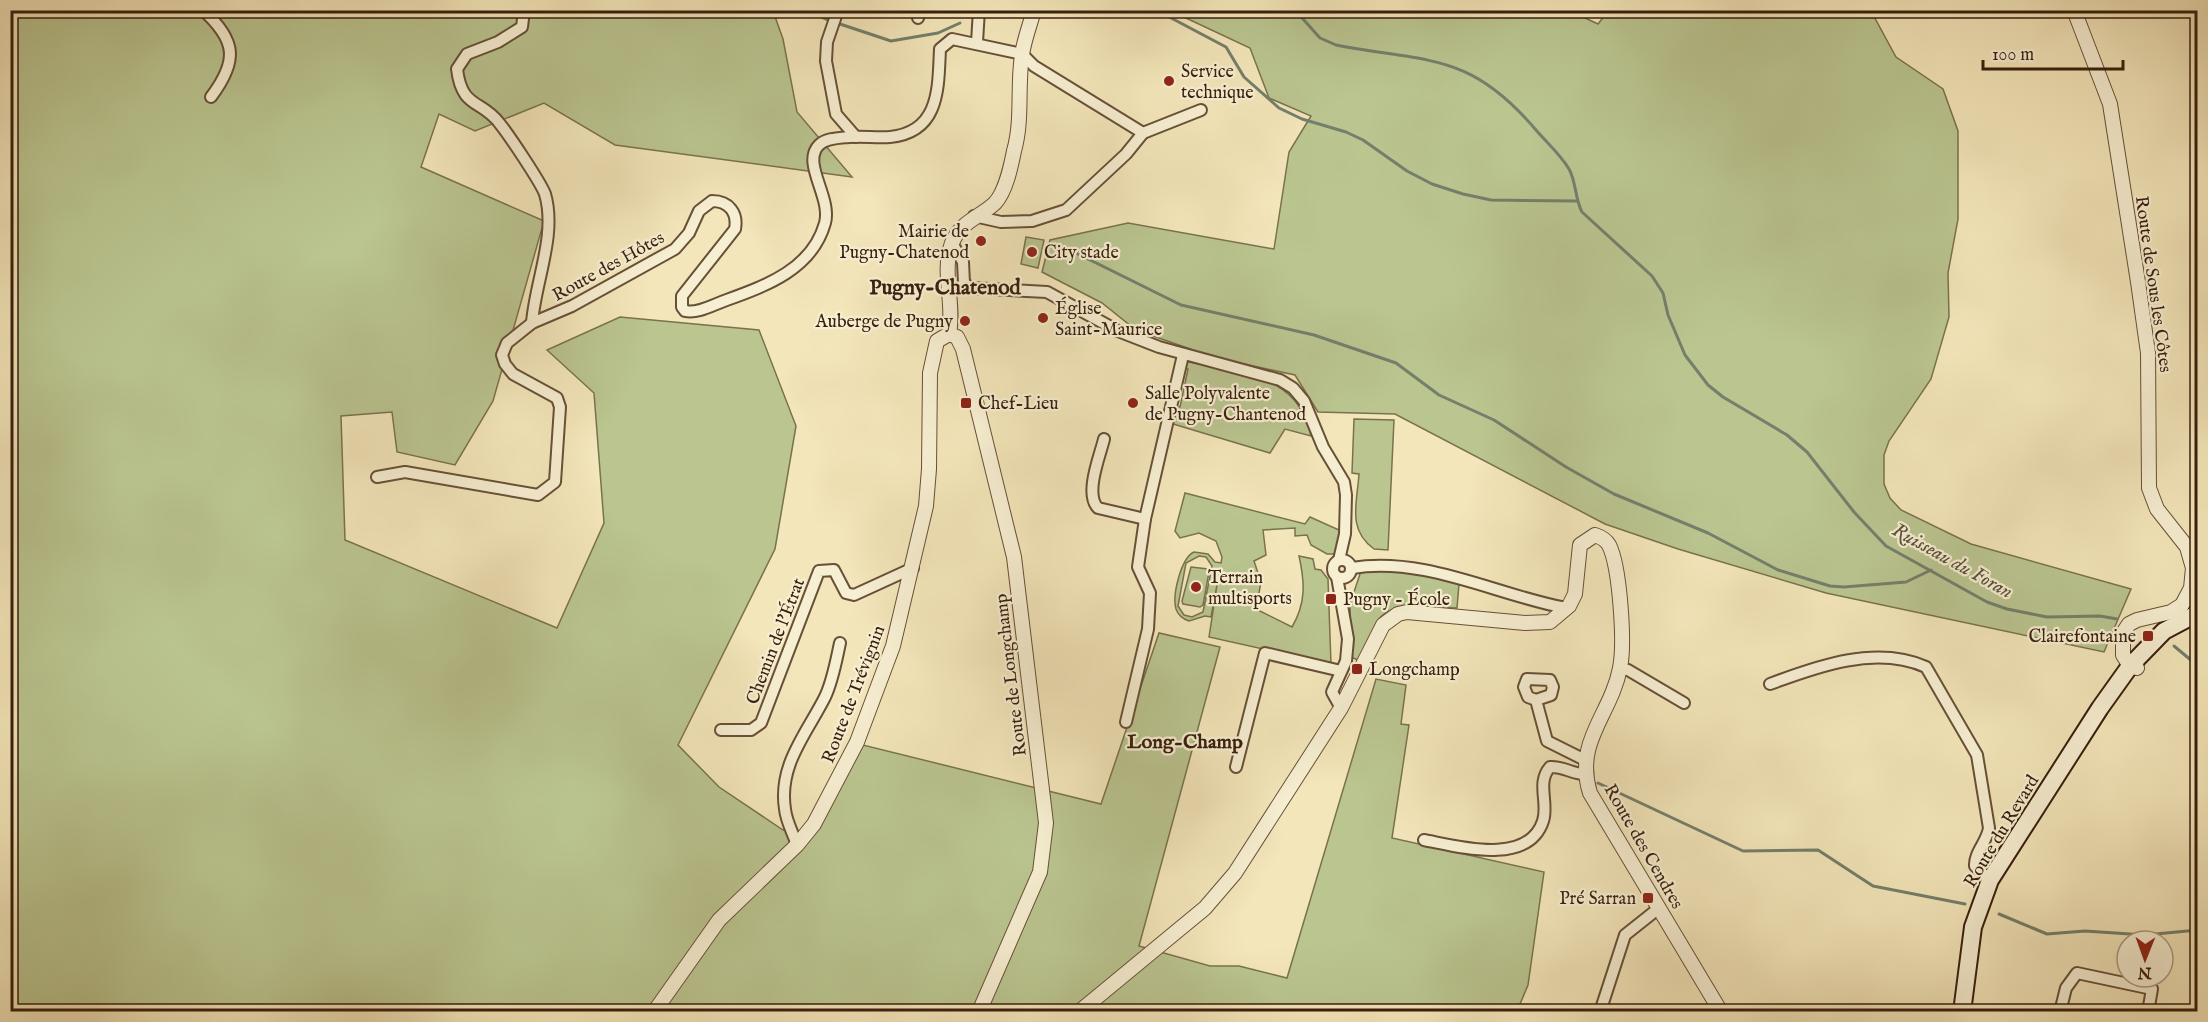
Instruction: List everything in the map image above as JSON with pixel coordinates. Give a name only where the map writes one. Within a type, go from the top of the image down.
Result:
[{"type":"main road","name":"Route du Revard","points":[[1962,1011],[1973,927],[1990,880],[2085,735],[2100,708],[2164,631],[2198,614]]},
{"type":"main road","name":"Route du Revard","points":[[1956,1011],[1964,990]]},
{"type":"street","points":[[203,10],[224,28],[231,50],[225,78],[211,97]]},
{"type":"street","points":[[524,10],[522,27],[498,42],[466,54],[457,69],[459,87],[471,102],[499,122],[544,194],[548,227],[532,323]]},
{"type":"street","points":[[977,42],[979,10]]},
{"type":"street","points":[[949,334],[952,318],[947,271],[952,243],[963,224],[994,203],[1001,193],[1019,130],[1022,54],[1034,10]]},
{"type":"street","name":"Route de Sous les Côtes","points":[[2074,10],[2110,104],[2136,266],[2148,353],[2150,488],[2157,509],[2187,547],[2193,568],[2191,588],[2182,605],[2171,612],[2129,624],[2130,644],[2138,661]]},
{"type":"street","points":[[837,13],[831,29],[826,61],[836,114],[856,137]]},
{"type":"street","name":"Route des Hôtes","points":[[377,477],[405,472],[538,495],[555,482],[560,407],[557,398],[513,374],[503,358],[507,343],[532,323],[572,306],[675,249],[682,243],[699,211],[705,204],[712,201],[725,202],[730,207],[735,214],[735,229],[686,291],[681,307],[689,312],[696,310],[782,277],[808,254],[826,222],[825,196],[812,161],[815,150],[821,143],[837,138],[889,137],[912,131],[928,116],[938,98],[942,45],[952,39],[977,42],[1022,54]]},
{"type":"street","points":[[1022,54],[1034,66],[1143,133]]},
{"type":"street","points":[[974,216],[1001,222],[1032,221],[1066,210],[1126,154],[1143,133],[1177,122],[1201,110]]},
{"type":"street","points":[[952,243],[963,262],[964,283],[971,288],[1047,292],[1118,331],[1183,355],[1280,380],[1298,393],[1344,482],[1347,566],[1344,608]]},
{"type":"street","name":"Route de Trévignin","points":[[654,1011],[718,920],[797,845],[814,824],[857,742],[893,646],[913,568],[926,507],[931,362],[937,341],[949,334]]},
{"type":"street","name":"Route de Longchamp","points":[[949,334],[957,337],[963,349],[1014,556],[1046,823],[1040,872],[979,1011]]},
{"type":"street","points":[[1126,722],[1148,629],[1150,594],[1138,567],[1145,519],[1183,355]]},
{"type":"street","points":[[1104,439],[1093,490],[1094,504],[1098,508],[1145,519]]},
{"type":"street","name":"Route des Cendres","points":[[1566,608],[1575,594],[1580,545],[1590,536],[1601,537],[1609,544],[1612,553],[1623,625],[1620,669],[1585,760],[1584,774],[1590,793],[1721,1011]]},
{"type":"street","points":[[1344,703],[1332,692],[1346,661],[1348,639],[1344,608],[1333,569],[1347,566],[1392,565],[1500,588],[1542,604],[1566,608]]},
{"type":"street","points":[[1337,577],[1343,578],[1347,566]]},
{"type":"street","name":"Chemin de l'Étrat","points":[[721,730],[751,730],[761,723],[819,571],[834,570],[846,593],[854,595],[913,568]]},
{"type":"street","points":[[1079,1011],[1212,899],[1235,873],[1344,703],[1383,625],[1398,614],[1407,612],[1542,623],[1550,622],[1566,608]]},
{"type":"street","points":[[797,845],[784,809],[788,768],[795,748],[825,697],[834,672],[840,643]]},
{"type":"street","points":[[1236,767],[1265,653],[1341,671]]},
{"type":"street","points":[[1770,684],[1837,661],[1895,660],[1926,667],[1977,754],[1989,828],[1975,860],[1975,867],[1990,880]]},
{"type":"street","points":[[1620,669],[1628,669],[1684,703]]},
{"type":"street","points":[[1536,700],[1547,741],[1585,760]]},
{"type":"street","points":[[1424,840],[1482,851],[1519,845],[1533,835],[1543,821],[1544,774],[1550,767],[1560,766],[1576,774],[1584,774]]},
{"type":"street","points":[[1600,1011],[1625,935],[1659,908]]},
{"type":"street","points":[[2060,1011],[2066,988],[2077,972],[2152,989],[2148,1011]]},
{"type":"green space","points":[[1568,10],[1598,24],[1609,10],[1871,11],[1896,57],[1943,89],[1958,131],[1958,219],[1948,273],[1949,317],[1931,379],[1889,441],[1884,455],[1884,484],[1890,498],[1901,510],[1971,544],[2131,589],[2104,652],[1826,593],[1678,549],[1605,524],[1395,414],[1318,412],[1295,375],[1216,358],[1136,330],[1102,303],[1042,272],[1050,240],[1128,223],[1274,249],[1289,152],[1311,116],[1269,98],[1250,48],[1171,11]]},
{"type":"green space","points":[[10,11],[773,11],[783,39],[797,112],[852,177],[615,145],[544,103],[475,131],[439,114],[421,167],[544,221],[493,401],[455,465],[397,452],[392,412],[341,416],[345,540],[557,628],[604,523],[594,393],[547,350],[620,317],[759,330],[796,426],[775,549],[678,745],[719,787],[783,830],[803,831],[851,742],[1101,804],[1159,633],[1220,647],[1139,946],[1210,966],[1239,966],[1287,978],[1376,679],[1406,685],[1401,724],[1409,725],[1392,838],[1544,872],[1528,985],[1517,1011],[11,1011]]},
{"type":"green space","name":"City stade","points":[[1026,237],[1044,240],[1038,268],[1021,264]]},
{"type":"green space","points":[[1190,362],[1266,380],[1281,388],[1294,400],[1304,415],[1311,436],[1285,429],[1270,453],[1173,424],[1176,407],[1180,407],[1188,369],[1183,368],[1184,363]]},
{"type":"green space","points":[[1354,419],[1394,420],[1388,550],[1374,549],[1360,533],[1357,524],[1359,474],[1352,473]]},
{"type":"green space","points":[[1185,493],[1305,524],[1310,517],[1339,530],[1341,547],[1335,554],[1327,554],[1311,545],[1307,535],[1295,536],[1295,528],[1263,530],[1266,555],[1254,561],[1261,582],[1256,609],[1292,627],[1300,610],[1303,593],[1299,556],[1313,559],[1315,569],[1321,570],[1328,579],[1331,664],[1209,637],[1217,585],[1211,617],[1205,616],[1189,621],[1181,616],[1176,609],[1175,595],[1185,561],[1194,552],[1208,554],[1215,562],[1221,563],[1222,557],[1216,541],[1199,533],[1180,538],[1175,531]],"holes":[[[1199,556],[1206,557],[1212,566],[1203,612],[1192,617],[1184,615],[1178,606],[1186,563]]]},
{"type":"green space","name":"Terrain multisports","points":[[1191,567],[1208,569],[1209,572],[1203,605],[1200,607],[1183,604],[1182,601]]},
{"type":"green space","points":[[1390,567],[1459,584],[1457,608],[1414,606],[1402,607],[1384,614],[1370,636],[1362,662],[1351,657],[1350,604],[1361,571]]},
{"type":"waterway","points":[[805,10],[831,21]]},
{"type":"waterway","points":[[1044,13],[1060,10]]},
{"type":"waterway","points":[[1156,10],[1226,47],[1244,77],[1279,108],[1302,119],[1346,132],[1363,140],[1407,171],[1432,184],[1491,200],[1577,201]]},
{"type":"waterway","name":"Ruisseau du Foran","points":[[1295,10],[1320,38],[1336,45],[1445,65],[1468,73],[1512,104],[1558,153],[1569,169],[1582,212],[1652,276],[1663,293],[1668,315],[1685,355],[1708,385],[1723,397],[1787,435],[1807,452],[1854,512],[1886,546],[1987,602],[2007,609],[2047,617],[2100,616],[2117,619]]},
{"type":"waterway","points":[[837,23],[891,41],[938,33],[960,23]]},
{"type":"waterway","points":[[1078,254],[1181,305],[1314,335],[1396,363],[1439,395],[1494,420],[1566,467],[1614,494],[1708,533],[1778,570],[1830,586],[1844,587],[1906,582],[1931,570]]},
{"type":"waterway","name":"Ruisseau du Foran","points":[[2174,646],[2198,666]]},
{"type":"waterway","points":[[1598,783],[1743,851],[1818,850],[1873,886],[1965,904]]},
{"type":"waterway","points":[[1999,914],[2047,934],[2085,931],[2145,935],[2198,930]]},
{"type":"place","name":"Service technique","points":[[1169,81]]},
{"type":"place","name":"Mairie de Pugny-Chatenod","points":[[981,241]]},
{"type":"place","name":"City stade","points":[[1032,252]]},
{"type":"place","name":"Église Saint-Maurice","points":[[1043,318]]},
{"type":"place","name":"Auberge de Pugny","points":[[965,321]]},
{"type":"place","name":"Chef-Lieu","points":[[966,403]]},
{"type":"place","name":"Salle Polyvalente de Pugny-Chantenod","points":[[1133,403]]},
{"type":"place","name":"Terrain multisports","points":[[1196,587]]},
{"type":"place","name":"Pugny - École","points":[[1331,599]]},
{"type":"place","name":"Clairefontaine","points":[[2148,636]]},
{"type":"place","name":"Longchamp","points":[[1357,669]]},
{"type":"place","name":"Pré Sarran","points":[[1648,898]]},
{"type":"district","name":"Pugny-Chatenod","points":[[945,287]]},
{"type":"district","name":"Long-Champ","points":[[1185,741]]}]
